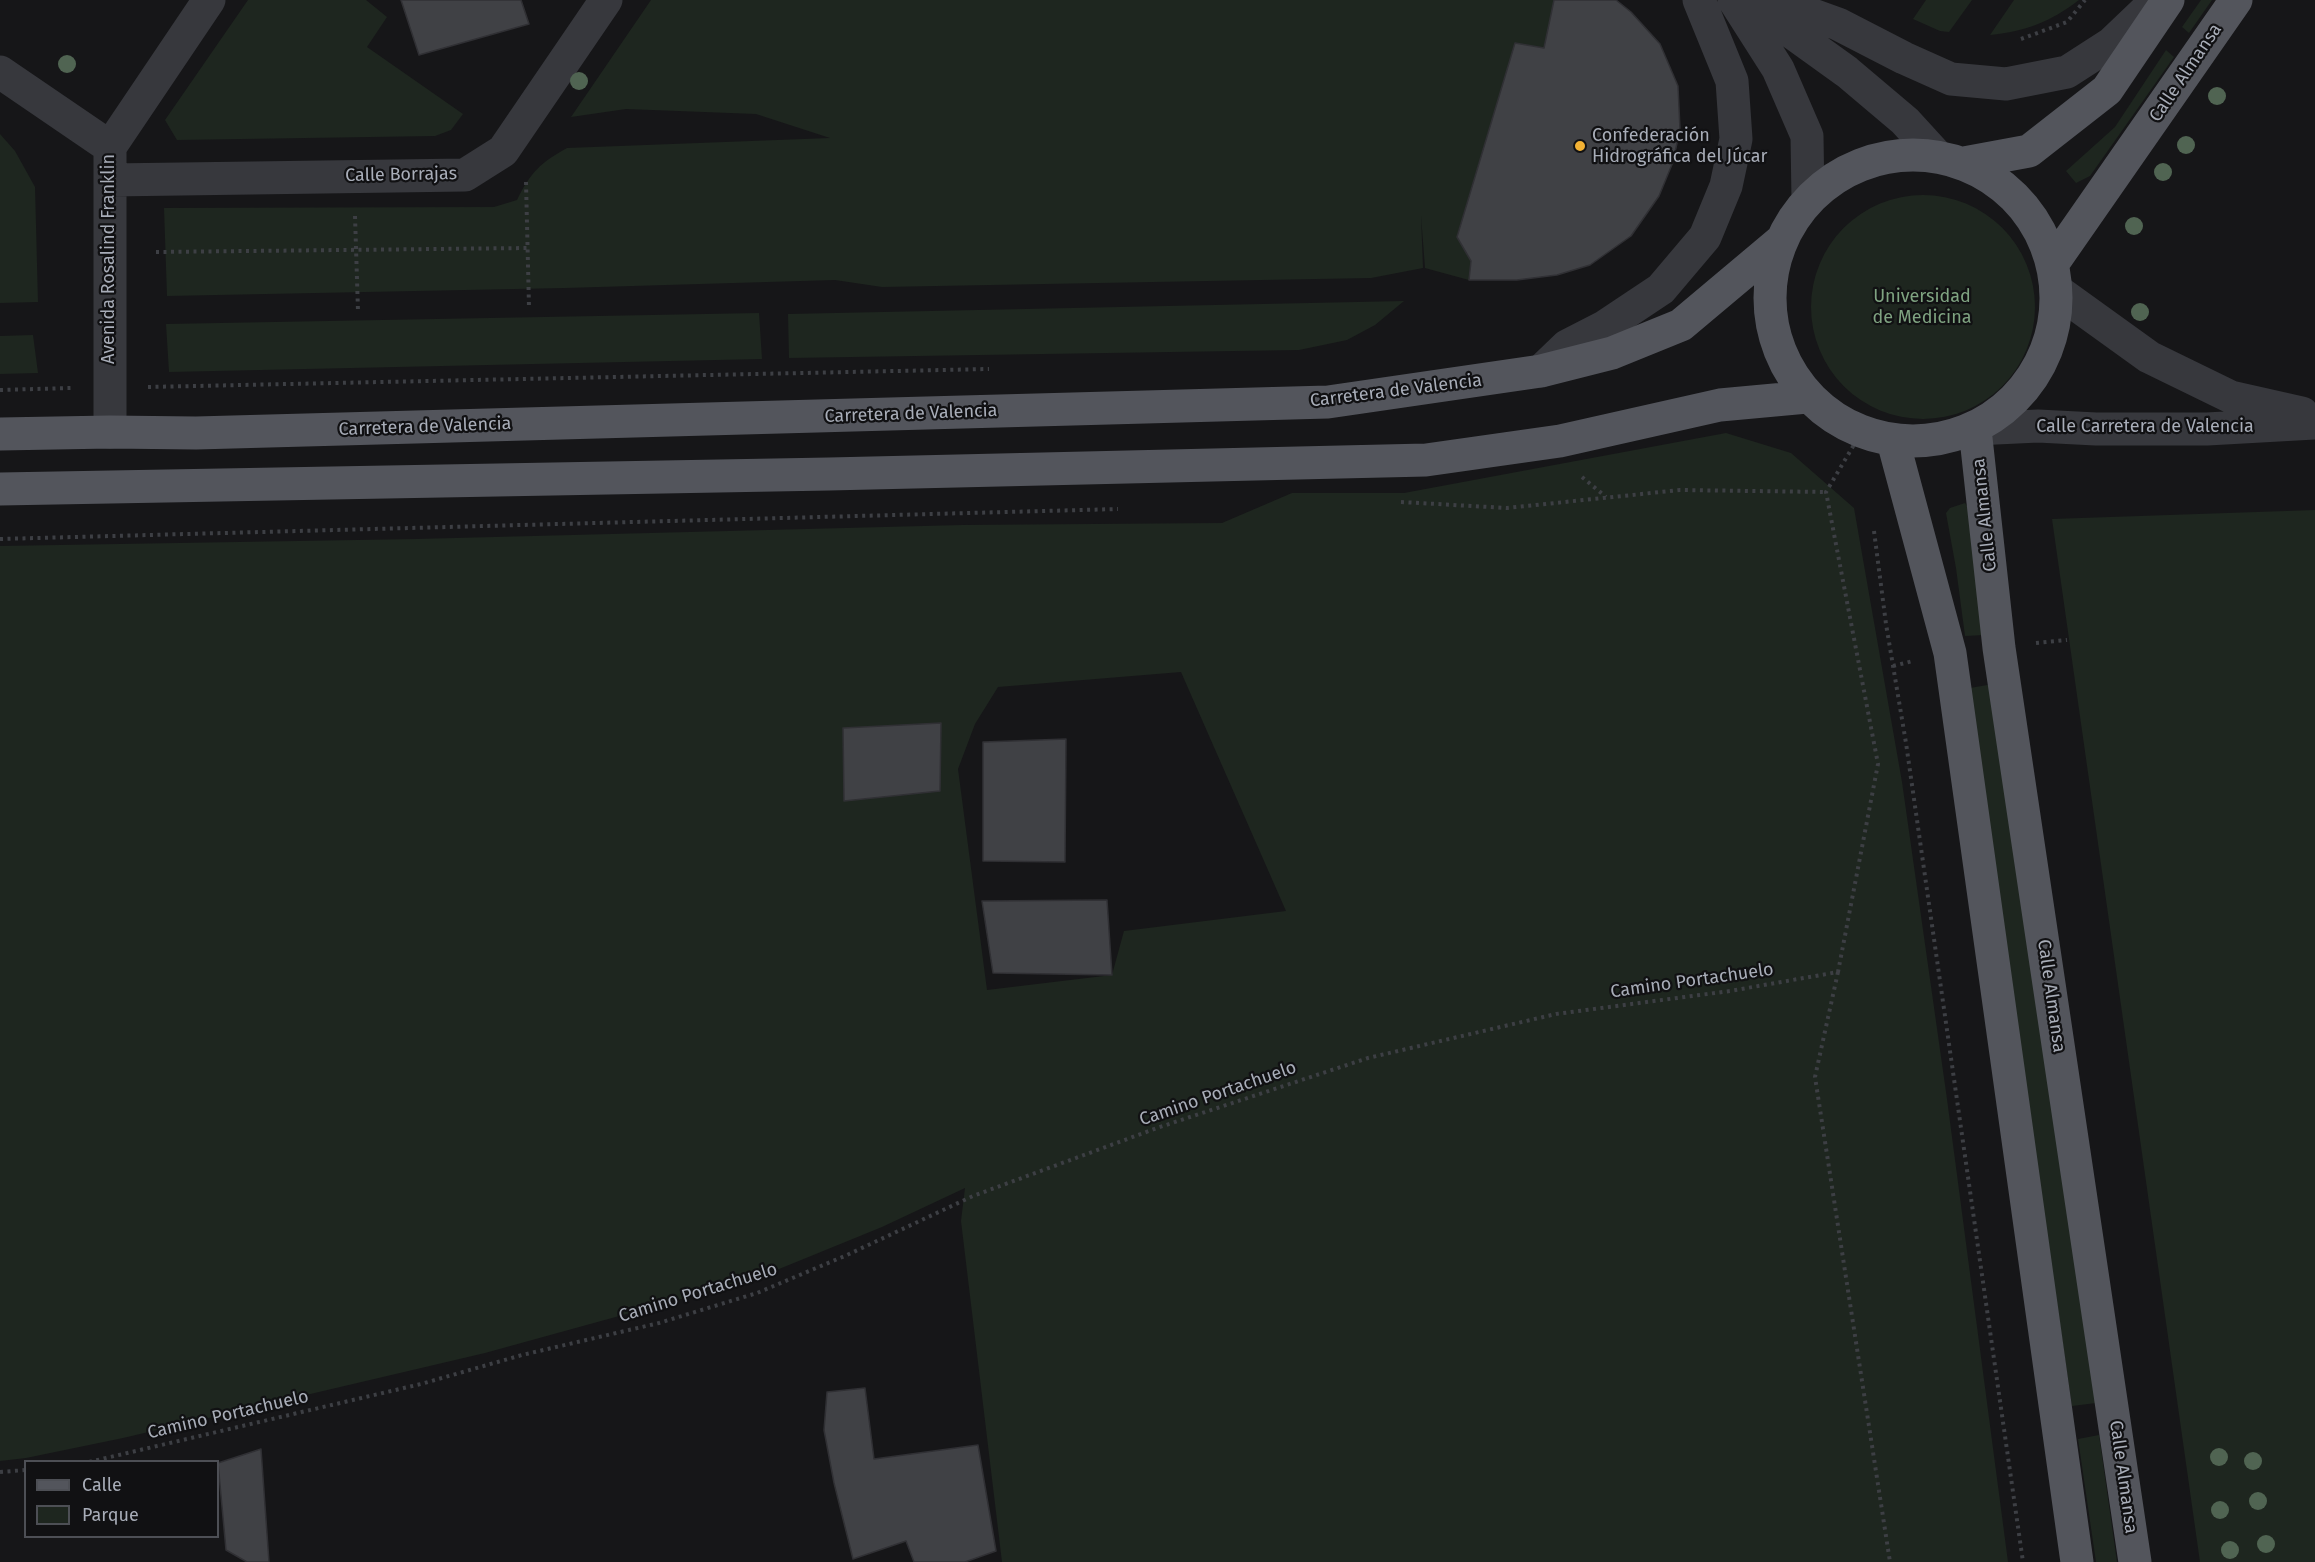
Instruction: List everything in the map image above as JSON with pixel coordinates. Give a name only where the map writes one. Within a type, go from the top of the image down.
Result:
[{"type":"main road","points":[[1950,159],[1995,179],[2021,202],[2041,231],[2055,277],[2048,349],[2016,399],[1975,429],[1941,440],[1893,441],[1845,426],[1807,397],[1778,350],[1769,295],[1781,241],[1808,200],[1845,171],[1890,156],[1950,159],[2030,151],[2107,90],[2168,0]]},
{"type":"main road","name":"Calle Almansa","points":[[2055,277],[2236,0]]},
{"type":"main road","name":"Carretera de Valencia","points":[[0,434],[196,433],[1328,402],[1541,371],[1612,353],[1681,325],[1781,241]]},
{"type":"main road","points":[[0,489],[830,474],[1426,460],[1560,441],[1720,405],[1807,397]]},
{"type":"main road","name":"Calle Almansa","points":[[1975,429],[2001,659],[2135,1562]]},
{"type":"main road","points":[[1893,441],[1950,653],[2077,1562]]},
{"type":"street","points":[[110,147],[209,0]]},
{"type":"street","name":"Calle Borrajas","points":[[110,180],[465,175],[503,151],[606,0]]},
{"type":"street","points":[[1541,371],[1567,346],[1604,327],[1660,289],[1705,237],[1726,186],[1736,139],[1732,81],[1699,0]]},
{"type":"street","points":[[1734,0],[1778,69],[1807,136],[1808,200]]},
{"type":"street","points":[[1747,0],[1847,72],[1950,159]]},
{"type":"street","points":[[1771,0],[1839,24],[1904,58],[1951,79],[2006,84],[2067,72],[2112,43],[2157,0]]},
{"type":"street","name":"Avenida Rosalind Franklin","points":[[0,72],[110,147],[110,432]]},
{"type":"street","name":"Calle Carretera de Valencia","points":[[2055,277],[2149,357],[2231,397],[2315,416]]},
{"type":"street","name":"Calle Carretera de Valencia","points":[[1975,429],[2038,426],[2096,429],[2207,429],[2315,423]]},
{"type":"path","points":[[2018,40],[2067,22],[2085,0]]},
{"type":"path","points":[[503,151],[526,181],[529,308]]},
{"type":"path","points":[[353,176],[358,311]]},
{"type":"path","points":[[156,252],[528,248]]},
{"type":"path","points":[[0,390],[998,369]]},
{"type":"path","points":[[1861,432],[1826,492],[1878,764],[1838,972],[1815,1077],[1890,1562]]},
{"type":"path","points":[[1574,469],[1606,498]]},
{"type":"path","points":[[1391,501],[1508,508],[1680,490],[1826,492]]},
{"type":"path","points":[[0,539],[1128,509]]},
{"type":"path","points":[[1874,530],[2023,1562]]},
{"type":"path","name":"Camino Portachuelo","points":[[93,1460],[421,1384],[522,1355],[659,1323],[758,1293],[973,1197],[1157,1128],[1368,1058],[1556,1014],[1730,991],[1838,972]]},
{"type":"path","points":[[0,1472],[24,1470]]},
{"type":"green space","points":[[248,0],[366,0],[387,17],[367,47],[463,114],[451,130],[435,136],[177,140],[165,120]]},
{"type":"green space","points":[[651,0],[1554,0],[1544,48],[1515,43],[1457,236],[1471,261],[1469,280],[1425,268],[1421,215],[1423,268],[1371,278],[882,287],[835,280],[167,296],[164,208],[494,207],[517,200],[537,169],[567,148],[830,138],[756,114],[626,109],[571,117]]},
{"type":"green space","points":[[1926,0],[1972,0],[1949,32],[1940,31],[1913,19]]},
{"type":"green space","points":[[2014,0],[2079,0],[2038,24],[1990,35]]},
{"type":"green space","points":[[2201,0],[2212,0],[2189,33],[2182,27]]},
{"type":"green space","points":[[2166,50],[2174,57],[2090,176],[2076,183],[2066,171],[2115,127]]},
{"type":"green space","points":[[0,134],[15,151],[35,187],[38,302],[0,303]]},
{"type":"green space","name":"Universidad de Medicina","points":[[1912,195],[1934,195],[1966,203],[1976,208],[1994,220],[2010,236],[2027,264],[2033,285],[2035,307],[2033,329],[2027,350],[2010,378],[1994,394],[1966,411],[1934,419],[1912,419],[1880,411],[1870,406],[1852,394],[1836,378],[1819,350],[1811,318],[1811,296],[1819,264],[1824,254],[1836,236],[1852,220],[1880,203]]},
{"type":"green space","points":[[1404,301],[1375,325],[1347,340],[1299,350],[789,358],[788,314]]},
{"type":"green space","points":[[759,313],[762,359],[169,372],[166,324]]},
{"type":"green space","points":[[33,335],[38,373],[0,374],[0,336]]},
{"type":"green space","points":[[1726,433],[1791,453],[1854,508],[1902,782],[1947,1099],[2008,1562],[1002,1562],[961,1221],[965,1188],[882,1227],[757,1278],[485,1353],[123,1438],[26,1458],[0,1461],[0,546],[416,539],[962,525],[1222,523],[1292,493],[1404,493]],"holes":[[[1181,672],[1286,911],[1124,931],[1112,975],[987,990],[958,769],[975,724],[998,687]]]},
{"type":"green space","points":[[1965,503],[1970,511],[1984,635],[1965,636],[1946,513],[1950,508]]},
{"type":"green space","points":[[2315,510],[2315,1562],[2200,1562],[2052,519]]},
{"type":"green space","points":[[1993,684],[2096,1403],[2072,1406],[2005,952],[1970,688]]},
{"type":"green space","points":[[2099,1435],[2117,1562],[2096,1562],[2078,1439]]},
{"type":"building","points":[[401,0],[521,0],[529,24],[419,55]]},
{"type":"building","name":"Confederación Hidrográfica del Júcar","points":[[1554,0],[1616,0],[1631,12],[1660,44],[1678,86],[1680,129],[1673,162],[1659,196],[1631,236],[1590,265],[1557,275],[1517,280],[1469,280],[1471,261],[1457,237],[1515,43],[1544,48]]},
{"type":"building","points":[[941,723],[940,791],[844,801],[843,728]]},
{"type":"building","points":[[1066,739],[1065,862],[983,861],[983,742]]},
{"type":"building","points":[[1107,900],[1112,975],[993,973],[982,901]]},
{"type":"building","points":[[865,1388],[874,1459],[978,1445],[996,1551],[965,1562],[914,1562],[906,1541],[853,1559],[834,1483],[824,1430],[827,1392]]},
{"type":"building","points":[[261,1449],[269,1562],[247,1562],[226,1550],[219,1463]]},
{"type":"place","name":"Confederación Hidrográfica del Júcar","points":[[1580,146]]}]
